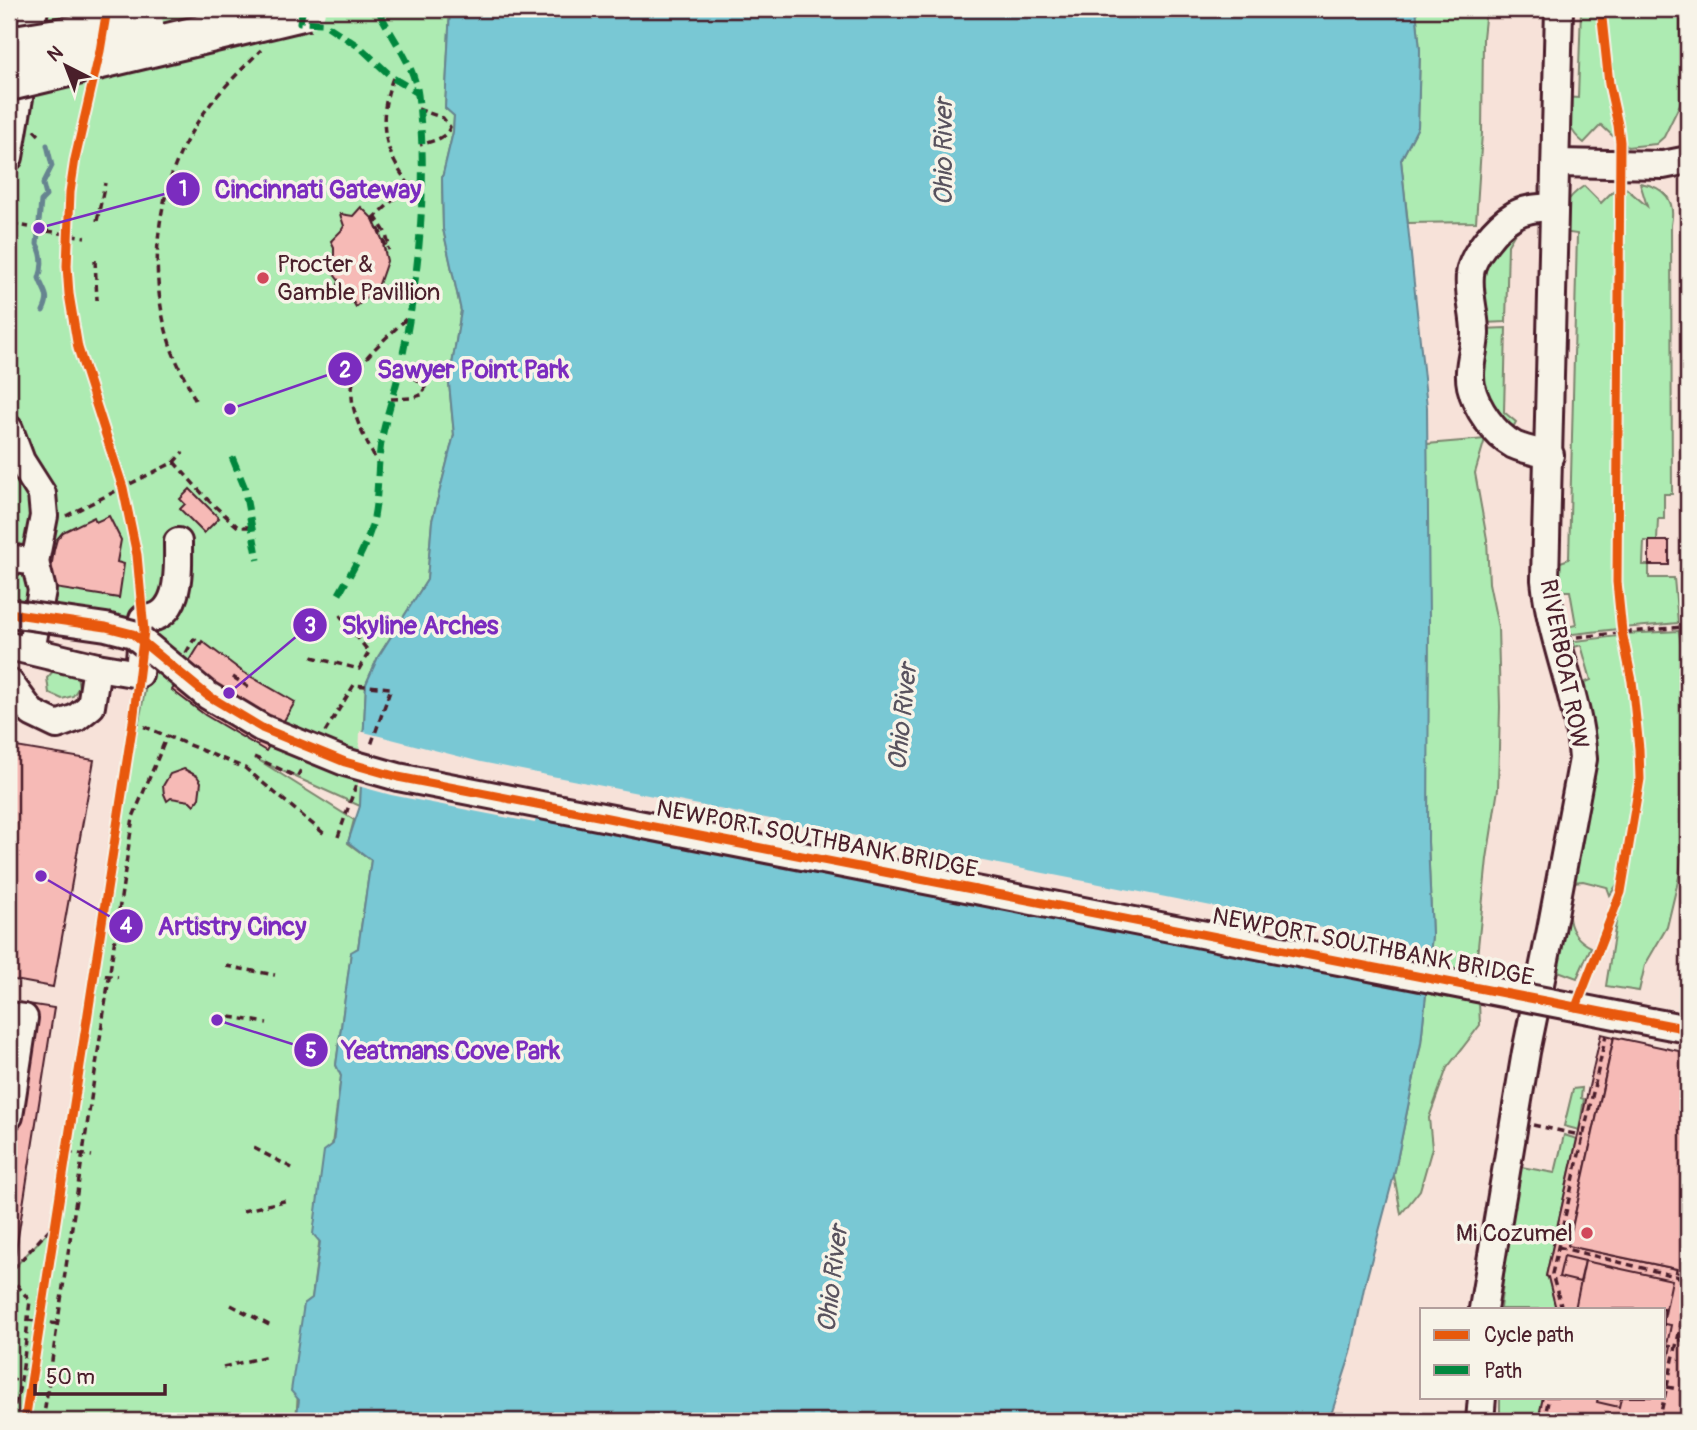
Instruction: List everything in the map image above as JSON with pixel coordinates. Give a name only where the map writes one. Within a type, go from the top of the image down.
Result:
[{"type":"highway","points":[[9,46],[157,22],[306,10]]},
{"type":"highway","points":[[9,81],[306,10]]},
{"type":"street","points":[[9,157],[34,9]]},
{"type":"street","name":"RIVERBOAT ROW","points":[[1482,1308],[1514,1121],[1583,759],[1581,734],[1556,639],[1545,580],[1559,9]]},
{"type":"street","points":[[1556,163],[1663,165],[1688,160]]},
{"type":"street","points":[[1550,455],[1513,444],[1490,424],[1479,407],[1471,385],[1471,354],[1475,334],[1470,274],[1476,255],[1499,227],[1513,215],[1532,209],[1554,207]]},
{"type":"street","points":[[9,429],[21,461],[43,494],[44,516],[35,562],[42,590],[20,648],[97,667],[139,674],[144,620],[156,619],[167,608],[174,593],[178,578],[178,542]]},
{"type":"street","points":[[9,558],[35,562]]},
{"type":"street","name":"NEWPORT SOUTHBANK BRIDGE","points":[[9,613],[106,627],[133,634],[207,695],[262,728],[345,762],[398,777],[1688,1029]]},
{"type":"street","points":[[9,682],[32,713],[57,725],[76,718],[91,706],[97,667]]},
{"type":"street","points":[[9,1016],[24,1018],[9,1116]]},
{"type":"street","points":[[1480,1421],[1482,1398]]},
{"type":"path","points":[[195,400],[170,344],[163,315],[157,266],[160,221],[173,174],[193,129],[219,94],[263,47]]},
{"type":"path","points":[[393,78],[384,107],[385,140],[399,174],[420,198]]},
{"type":"path","points":[[418,109],[443,118],[450,127],[448,134],[420,145]]},
{"type":"path","points":[[33,128],[41,138]]},
{"type":"path","points":[[97,221],[105,183]]},
{"type":"path","points":[[386,250],[374,217],[409,185]]},
{"type":"path","points":[[12,224],[29,227]]},
{"type":"path","points":[[67,245],[68,224]]},
{"type":"path","points":[[47,231],[85,237]]},
{"type":"path","points":[[95,260],[97,300]]},
{"type":"path","points":[[380,468],[353,406],[353,385],[359,368],[409,316]]},
{"type":"path","points":[[391,399],[424,394],[425,385],[399,367]]},
{"type":"path","points":[[57,520],[174,462],[183,452]]},
{"type":"path","points":[[174,462],[208,500],[238,527],[253,527]]},
{"type":"path","points":[[119,476],[126,502]]},
{"type":"path","points":[[312,657],[359,669],[369,652],[339,614]]},
{"type":"path","points":[[1621,620],[1625,645]]},
{"type":"path","points":[[1556,639],[1683,627]]},
{"type":"path","points":[[194,639],[203,645]]},
{"type":"path","points":[[131,736],[139,674]]},
{"type":"path","points":[[233,677],[251,689]]},
{"type":"path","points":[[134,722],[245,768],[327,836]]},
{"type":"path","points":[[43,1421],[133,817],[167,736]]},
{"type":"path","points":[[91,988],[95,961]]},
{"type":"path","points":[[226,965],[275,975]]},
{"type":"path","points":[[93,974],[118,976]]},
{"type":"path","points":[[218,1015],[267,1023]]},
{"type":"path","points":[[1562,1308],[1552,1274],[1606,1035]]},
{"type":"path","points":[[1514,1121],[1584,1136]]},
{"type":"path","points":[[65,1164],[69,1138]]},
{"type":"path","points":[[254,1148],[294,1169]]},
{"type":"path","points":[[66,1152],[92,1156]]},
{"type":"path","points":[[243,1212],[288,1200]]},
{"type":"path","points":[[51,1248],[57,1211]]},
{"type":"path","points":[[13,1269],[55,1223]]},
{"type":"path","points":[[1558,1247],[1684,1276],[1688,1294],[1666,1391]]},
{"type":"path","points":[[9,1275],[30,1301],[20,1380],[9,1417]]},
{"type":"path","points":[[231,1305],[271,1326]]},
{"type":"path","points":[[29,1393],[41,1309]]},
{"type":"path","points":[[61,1311],[67,1313]]},
{"type":"path","points":[[27,1320],[59,1324]]},
{"type":"path","points":[[1678,1339],[1688,1342]]},
{"type":"path","points":[[223,1367],[268,1356]]},
{"type":"path","points":[[9,1379],[20,1380]]},
{"type":"path","points":[[1667,1387],[1688,1391]]},
{"type":"path","points":[[1544,1421],[1549,1398]]},
{"type":"path","points":[[1659,1421],[1664,1398]]},
{"type":"path","points":[[24,1420],[27,1406]]},
{"type":"green space","points":[[9,9],[450,9],[445,108],[454,115],[453,132],[442,178],[443,229],[461,311],[449,383],[454,435],[432,521],[427,580],[378,657],[366,684],[360,806],[260,761],[354,820],[348,843],[371,860],[358,948],[351,953],[336,1065],[341,1076],[312,1298],[304,1304],[296,1421],[9,1421],[9,1268],[13,1269],[61,1218],[133,751],[148,676],[144,631],[9,613]]},
{"type":"green space","points":[[1416,9],[1486,9],[1476,222],[1408,223],[1401,160],[1418,127],[1420,50]]},
{"type":"green space","points":[[1581,9],[1598,9],[1605,76],[1617,140],[1601,125],[1584,143],[1569,123],[1565,97],[1578,98]]},
{"type":"green space","points":[[1603,9],[1680,9],[1681,102],[1664,137],[1656,144],[1627,147],[1623,140],[1610,71]]},
{"type":"green space","points":[[1640,183],[1662,191],[1672,208],[1672,494],[1664,494],[1664,519],[1658,519],[1657,541],[1644,541],[1643,565],[1649,565],[1649,578],[1674,578],[1678,623],[1624,628],[1620,537],[1622,185],[1647,206]]},
{"type":"green space","points":[[1584,186],[1601,203],[1618,186],[1615,586],[1618,629],[1564,635],[1562,628],[1576,625],[1570,591],[1555,591],[1555,564],[1569,559],[1577,234],[1562,232],[1568,200]]},
{"type":"green space","points":[[1517,225],[1518,231],[1508,245],[1506,322],[1483,323],[1478,268]]},
{"type":"green space","points":[[1506,328],[1504,412],[1516,422],[1511,431],[1483,400],[1482,329]]},
{"type":"green space","points":[[1485,439],[1475,473],[1487,539],[1489,583],[1498,627],[1500,707],[1498,789],[1487,859],[1477,957],[1480,1025],[1447,1068],[1429,1118],[1432,1148],[1420,1190],[1401,1214],[1394,1175],[1421,1043],[1432,935],[1428,842],[1427,444]]},
{"type":"green space","points":[[1679,631],[1685,671],[1688,671],[1688,794],[1679,877],[1667,927],[1645,965],[1639,991],[1606,986],[1642,785],[1640,723],[1624,634]]},
{"type":"green space","points":[[1618,636],[1633,708],[1637,762],[1634,800],[1619,881],[1610,895],[1607,887],[1583,881],[1573,882],[1569,902],[1571,927],[1582,941],[1591,947],[1577,978],[1550,968],[1579,685],[1591,680],[1581,645],[1568,649],[1566,642]]},
{"type":"green space","points":[[54,670],[77,675],[79,687],[73,696],[62,699],[49,693],[47,678]]},
{"type":"green space","points":[[1582,1088],[1581,1098],[1584,1099],[1579,1130],[1564,1126],[1573,1089]]},
{"type":"green space","points":[[1564,1135],[1577,1139],[1546,1276],[1556,1308],[1500,1308],[1516,1166],[1555,1173]]},
{"type":"green space","points":[[1500,1398],[1543,1398],[1538,1421],[1500,1421]]},
{"type":"water","name":"Ohio River","points":[[450,9],[1416,9],[1420,50],[1418,127],[1401,160],[1427,407],[1428,842],[1432,935],[1421,1043],[1394,1175],[1364,1288],[1351,1353],[1329,1421],[296,1421],[299,1400],[291,1391],[304,1304],[312,1298],[320,1242],[313,1234],[324,1151],[333,1144],[341,1076],[336,1065],[351,952],[358,948],[371,860],[348,842],[360,806],[366,684],[378,657],[427,580],[432,521],[454,435],[449,383],[461,311],[443,229],[442,178],[454,116],[445,108]]},
{"type":"pier","points":[[360,731],[481,762],[1434,950],[1430,990],[536,817],[535,823],[391,795],[358,786]]},
{"type":"building","points":[[361,207],[373,219],[382,239],[387,261],[378,287],[356,307],[346,296],[334,298],[339,281],[330,269],[334,255],[331,241],[344,226],[340,214],[353,216]]},
{"type":"building","points":[[190,489],[219,518],[204,533],[180,509],[185,504],[180,499]]},
{"type":"building","points":[[109,516],[121,540],[117,562],[124,564],[119,598],[48,587],[57,539],[63,532],[94,517],[96,522]]},
{"type":"building","points":[[1649,541],[1669,541],[1669,565],[1649,565]]},
{"type":"building","points":[[202,641],[243,672],[295,702],[266,751],[205,715],[172,690]]},
{"type":"building","points":[[9,713],[14,714],[12,723],[18,723],[16,736],[12,736],[10,746],[94,760],[53,987],[9,979]]},
{"type":"building","points":[[184,769],[197,776],[201,782],[199,798],[194,805],[190,801],[171,798],[167,801],[164,794],[163,786],[170,774]]},
{"type":"building","points":[[9,1001],[54,1008],[13,1269],[9,1268]]},
{"type":"building","points":[[1601,1034],[1614,1037],[1568,1246],[1677,1269],[1676,1272],[1688,1275],[1688,1421],[1538,1421],[1543,1398],[1666,1398],[1666,1308],[1556,1308],[1546,1276]]},
{"type":"building","points":[[1614,1037],[1688,1053],[1688,1275],[1676,1272],[1677,1269],[1568,1246]]},
{"type":"building","points":[[1564,1256],[1585,1261],[1580,1282],[1559,1277]]},
{"type":"building","points":[[1585,1261],[1672,1280],[1666,1309],[1575,1308]]},
{"type":"building","points":[[1666,1324],[1671,1325],[1667,1345],[1671,1346],[1666,1369]]},
{"type":"building","points":[[1598,1398],[1621,1398],[1619,1407],[1597,1402]]},
{"type":"waterway","points":[[43,311],[47,297],[39,278],[42,261],[37,244],[41,201],[46,196],[43,184],[52,166],[47,145]]},
{"type":"marked path","points":[[303,9],[300,22],[323,23],[361,48],[393,78],[418,93]]},
{"type":"marked path","points":[[339,594],[364,547],[374,517],[382,437],[411,311],[420,239],[422,166],[416,83],[378,9]]},
{"type":"marked path","points":[[232,457],[244,486],[258,560]]},
{"type":"cycle path","points":[[25,1421],[133,722],[144,631],[137,555],[123,488],[78,348],[67,266],[70,192],[75,159],[107,9]]},
{"type":"cycle path","points":[[1576,1007],[1621,892],[1640,779],[1632,681],[1622,632],[1617,582],[1620,142],[1609,84],[1601,9]]},
{"type":"cycle path","points":[[9,613],[106,627],[133,634],[207,695],[262,728],[345,762],[398,777],[1688,1029]]},
{"type":"place","name":"Cincinnati Gateway","points":[[39,228]]},
{"type":"place","name":"Procter & Gamble Pavillion","points":[[263,278]]},
{"type":"place","name":"Sawyer Point Park","points":[[230,409]]},
{"type":"place","name":"Skyline Arches","points":[[229,693]]},
{"type":"place","name":"Artistry Cincy","points":[[41,876]]},
{"type":"place","name":"Yeatmans Cove Park","points":[[217,1020]]},
{"type":"place","name":"Mi Cozumel","points":[[1587,1233]]}]
